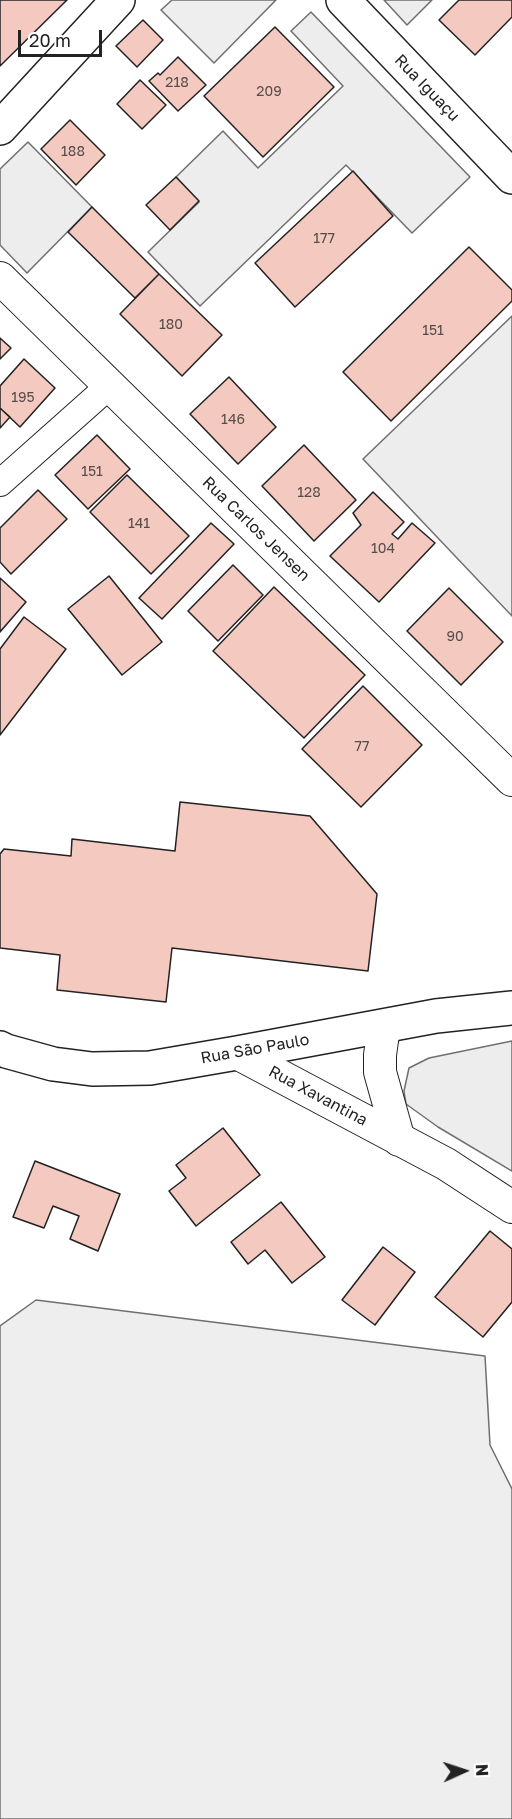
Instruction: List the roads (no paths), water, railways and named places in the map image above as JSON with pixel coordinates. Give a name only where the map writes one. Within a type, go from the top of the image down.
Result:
[{"type":"main road","points":[[0,128],[118,0]]},
{"type":"main road","name":"Rua Iguaçu","points":[[343,0],[512,177]]},
{"type":"main road","points":[[436,1016],[512,991]]},
{"type":"main road","name":"Rua São Paulo","points":[[2,1050],[53,1064],[92,1069],[150,1068],[436,1016],[512,1008]]},
{"type":"street","name":"Rua Carlos Jensen","points":[[0,278],[512,780]]},
{"type":"street","points":[[0,483],[109,386]]},
{"type":"street","name":"Rua Xavantina","points":[[384,1026],[380,1072],[399,1140]]},
{"type":"street","name":"Rua Xavantina","points":[[237,1053],[446,1164],[512,1207]]}]
